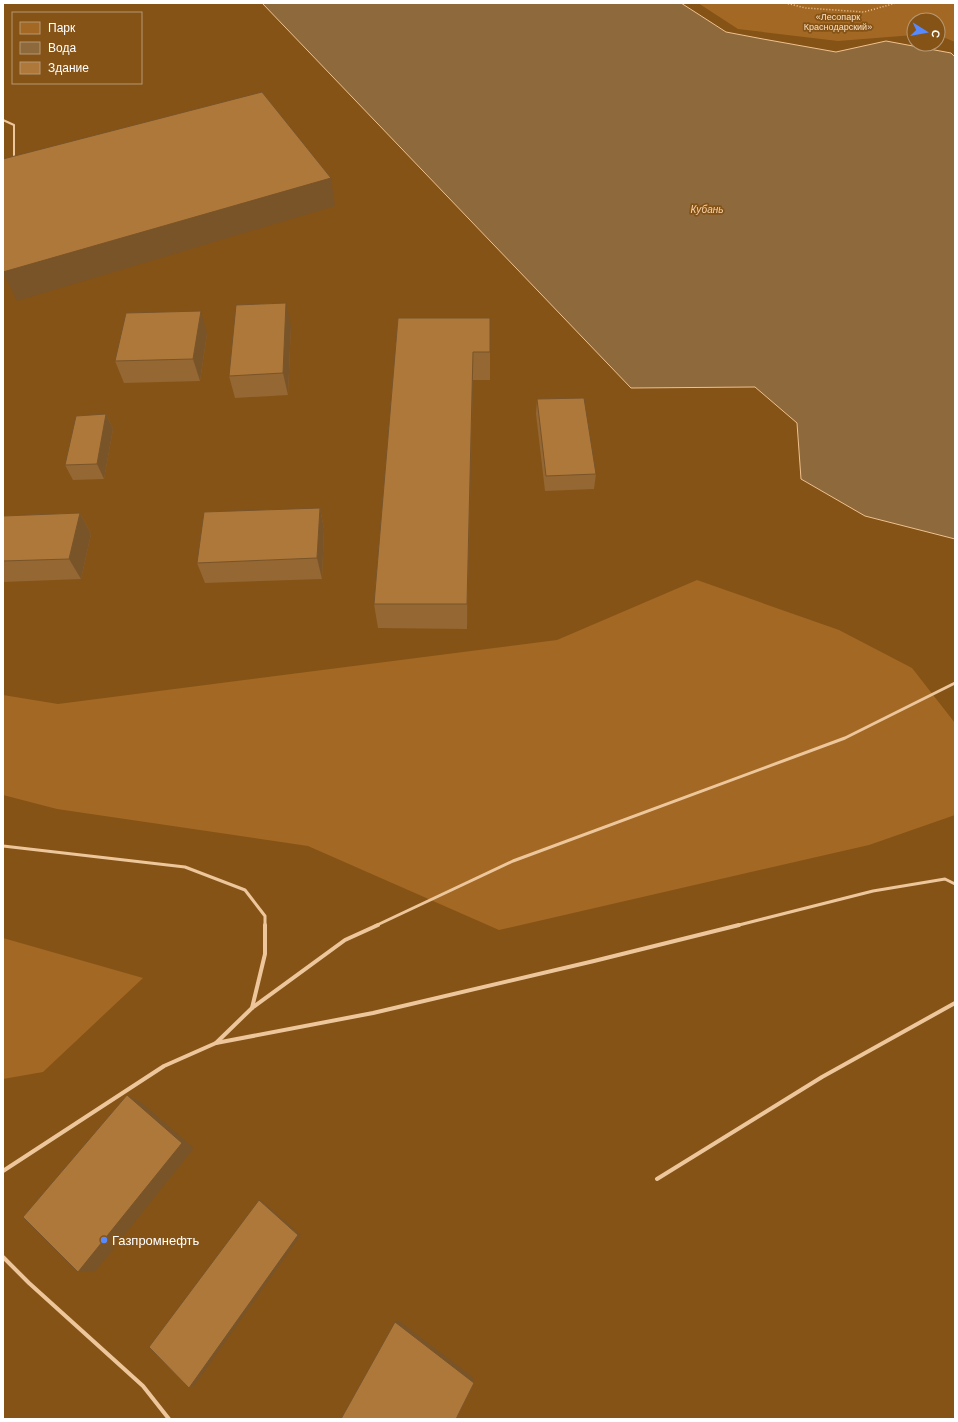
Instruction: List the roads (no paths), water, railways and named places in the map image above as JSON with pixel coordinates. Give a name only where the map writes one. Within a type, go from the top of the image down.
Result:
[{"type":"lane","points":[[3,120],[14,125],[14,160]]},
{"type":"lane","points":[[216,1043],[252,1008],[345,940],[513,861],[845,738],[955,683]]},
{"type":"lane","points":[[3,846],[185,868],[245,890],[265,916],[265,954],[252,1008]]},
{"type":"lane","points":[[3,1171],[164,1066],[216,1043],[373,1013],[594,961],[873,891],[945,879],[955,884]]},
{"type":"lane","points":[[657,1179],[822,1077],[955,1003]]},
{"type":"lane","points":[[3,1257],[29,1283],[143,1386],[169,1419]]},
{"type":"water","name":"Кубань","points":[[262,3],[681,3],[726,32],[836,52],[886,41],[906,45],[906,52],[946,52],[951,53],[955,57],[955,539],[865,516],[801,479],[797,423],[755,387],[631,388]]},
{"type":"place","name":"Газпромнефть","points":[[104,1240]]},
{"type":"park label","name":"«Лесопарк Краснодарский»","points":[[838,22]]}]
